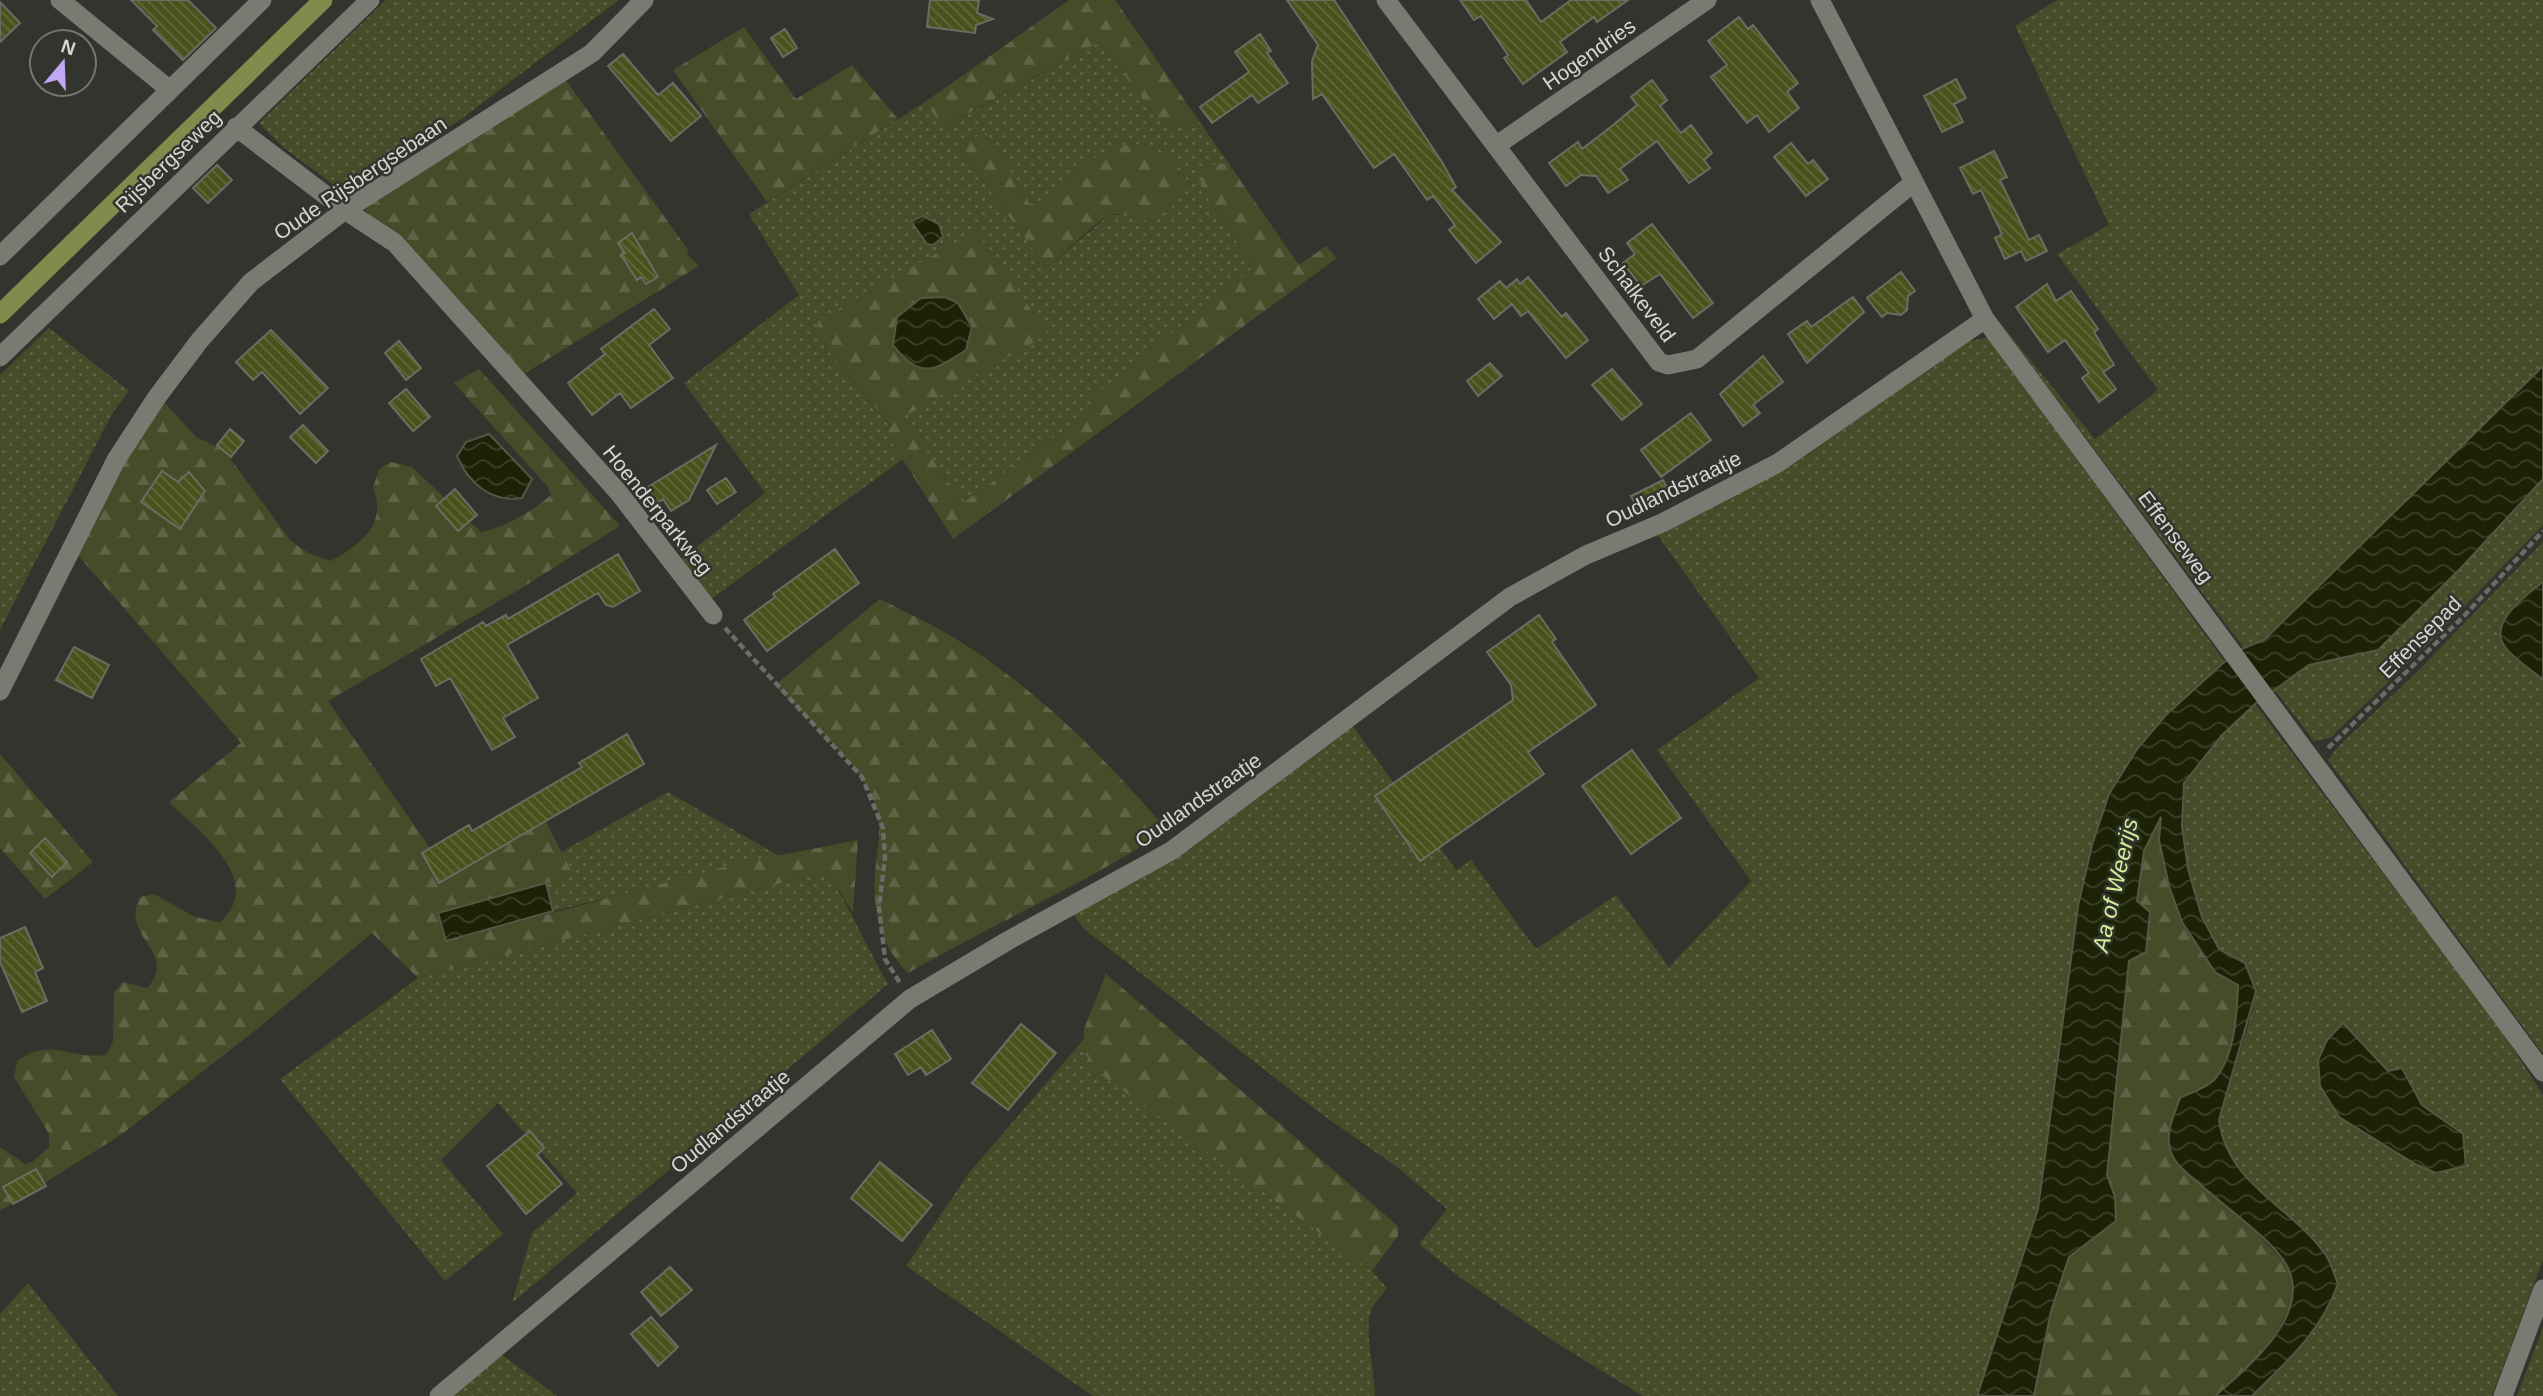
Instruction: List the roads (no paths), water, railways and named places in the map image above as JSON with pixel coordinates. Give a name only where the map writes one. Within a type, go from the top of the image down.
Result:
[{"type":"main road","name":"Rijsbergseweg","points":[[0,314],[323,0]]},
{"type":"street","points":[[60,0],[170,90]]},
{"type":"street","points":[[0,256],[262,0]]},
{"type":"street","name":"Rijsbergseweg","points":[[0,357],[370,0]]},
{"type":"street","name":"Oude Rijsbergsebaan","points":[[0,691],[116,460],[157,397],[200,340],[251,282],[345,211],[592,53],[644,0]]},
{"type":"street","name":"Schalkeveld","points":[[1386,0],[1659,362],[1668,365],[1697,359],[1913,183]]},
{"type":"street","name":"Hogendries","points":[[1497,145],[1707,0]]},
{"type":"street","name":"Effenseweg","points":[[1820,0],[1985,319],[2543,1072]]},
{"type":"street","name":"Hoenderparkweg","points":[[236,127],[345,211],[395,243],[619,492],[713,615]]},
{"type":"street","name":"Oudlandstraatje","points":[[439,1396],[910,999],[1009,940],[1171,851],[1510,597],[1586,555],[1662,523],[1778,463],[1985,319]]},
{"type":"street","points":[[2503,1396],[2543,1289]]},
{"type":"water","points":[[923,216],[939,224],[943,237],[933,245],[927,244],[911,221]]},
{"type":"water","points":[[945,297],[958,303],[972,327],[966,350],[936,367],[919,367],[911,363],[893,345],[897,317],[921,298]]},
{"type":"water","name":"Aa of Weerijs","points":[[2543,366],[2543,479],[2460,569],[2378,650],[2309,665],[2255,704],[2222,735],[2184,783],[2182,826],[2188,869],[2202,917],[2219,949],[2245,963],[2256,991],[2219,1120],[2225,1142],[2234,1161],[2247,1178],[2295,1221],[2327,1257],[2338,1284],[2331,1301],[2302,1345],[2252,1396],[2215,1396],[2273,1339],[2291,1303],[2293,1285],[2287,1266],[2271,1246],[2186,1172],[2170,1151],[2169,1132],[2180,1098],[2214,1080],[2231,1047],[2238,985],[2215,972],[2182,922],[2169,886],[2159,840],[2161,817],[2144,851],[2137,901],[2150,912],[2146,952],[2129,961],[2107,1175],[2115,1197],[2116,1221],[2069,1257],[2051,1311],[2034,1396],[1977,1396],[2038,1209],[2078,906],[2092,845],[2109,794],[2137,749],[2166,715],[2222,664],[2244,648],[2264,640]]},
{"type":"water","points":[[489,434],[532,479],[522,498],[511,499],[491,494],[474,482],[462,466],[457,456],[466,442]]},
{"type":"water","points":[[2543,582],[2543,680],[2509,652],[2501,638],[2501,629],[2511,610]]},
{"type":"water","points":[[546,883],[553,911],[446,941],[438,913]]},
{"type":"water","points":[[2343,1023],[2388,1071],[2402,1068],[2422,1105],[2463,1134],[2466,1166],[2436,1173],[2415,1164],[2339,1117],[2320,1086],[2318,1060],[2327,1040]]}]
